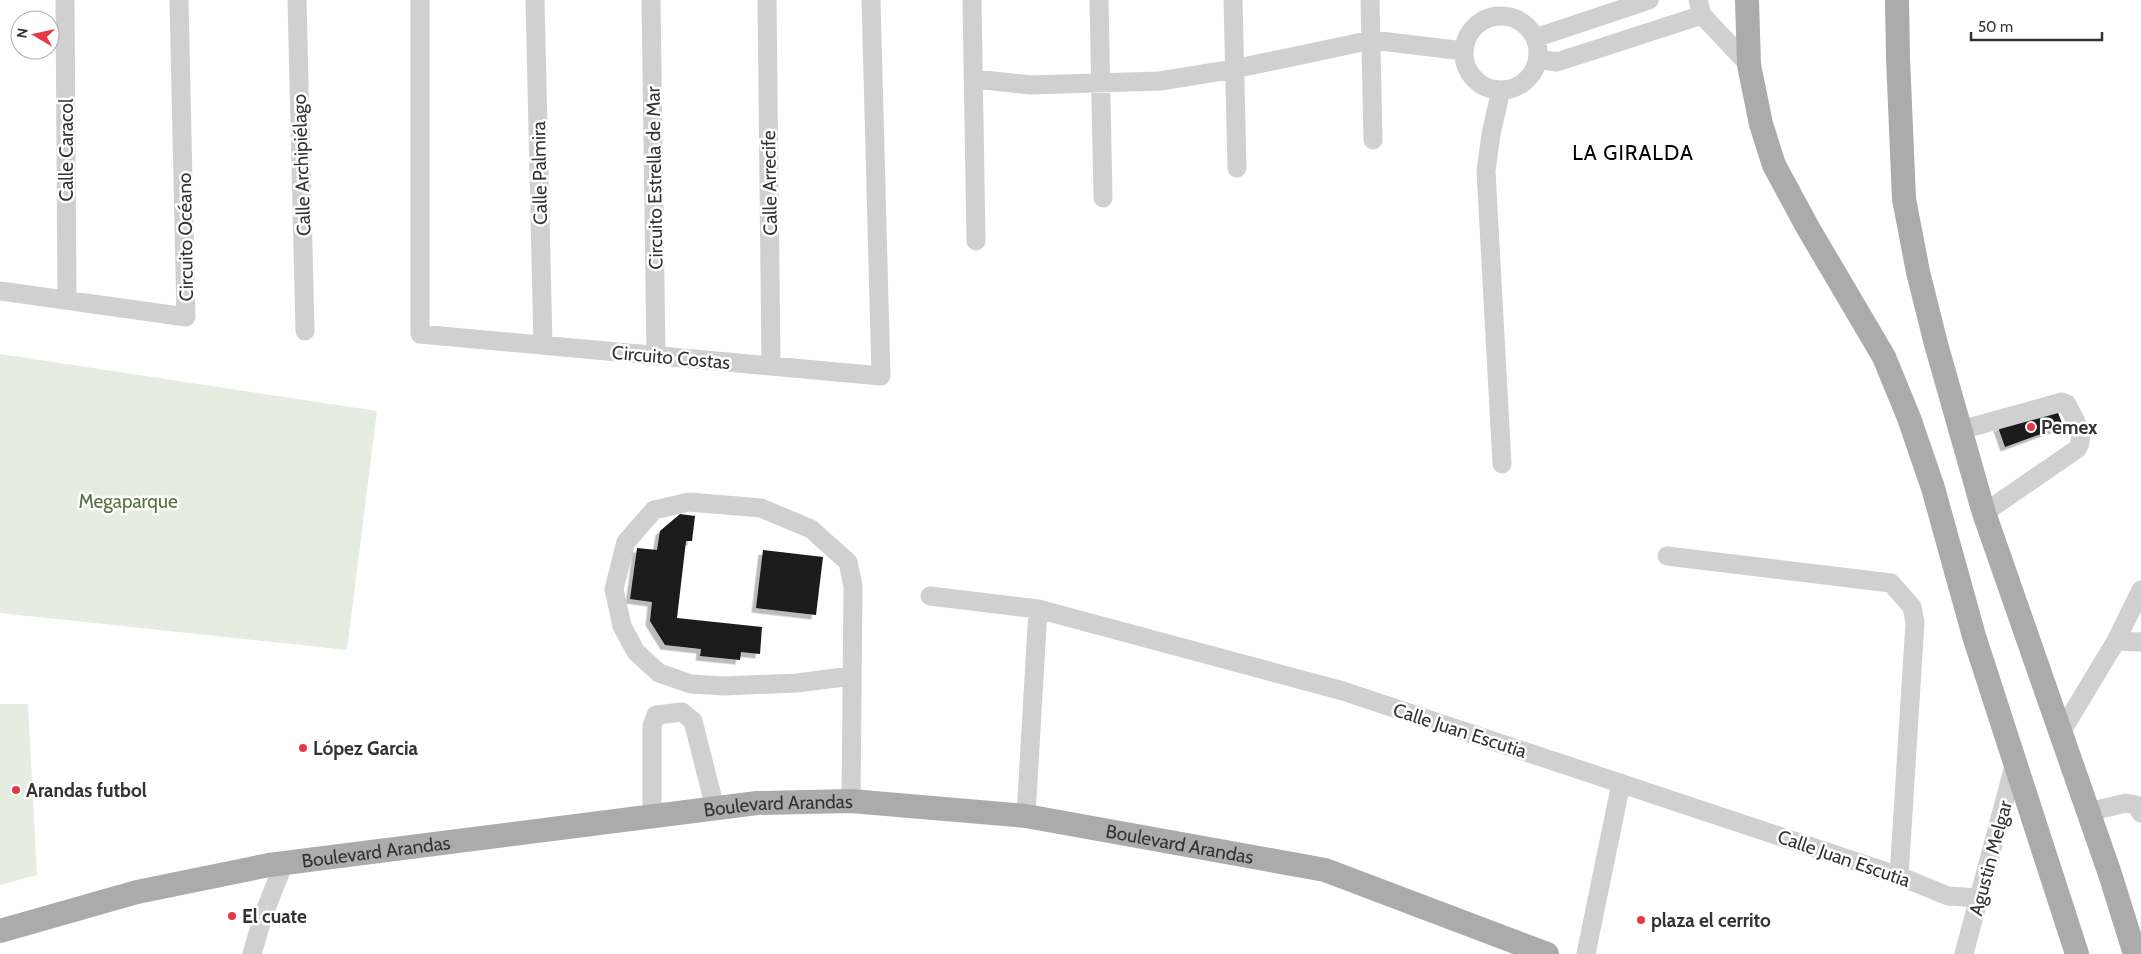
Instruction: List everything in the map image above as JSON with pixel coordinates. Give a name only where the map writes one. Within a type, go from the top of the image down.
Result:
[{"type":"main road","points":[[1747,0],[1749,65],[1761,124],[1774,165],[1808,228],[1884,357],[1909,418],[1933,488],[1974,636],[2077,954]]},
{"type":"main road","points":[[1897,0],[1904,199],[1918,272],[1936,344],[1984,513],[2110,874],[2135,954]]},
{"type":"main road","name":"Boulevard Arandas","points":[[0,931],[138,892],[284,863],[757,803],[851,801],[1026,816],[1325,870],[1547,954]]},
{"type":"main road","points":[[2110,874],[2141,912]]},
{"type":"street","name":"Calle Caracol","points":[[65,0],[67,300]]},
{"type":"street","name":"Circuito Océano","points":[[0,291],[186,317],[179,0]]},
{"type":"street","name":"Calle Archipiélago","points":[[296,0],[306,331]]},
{"type":"street","name":"Circuito Costas","points":[[420,0],[420,334],[881,376],[871,0]]},
{"type":"street","name":"Calle Palmira","points":[[535,0],[543,345]]},
{"type":"street","name":"Circuito Estrella de Mar","points":[[651,0],[656,356]]},
{"type":"street","name":"Calle Arrecife","points":[[767,0],[771,366]]},
{"type":"street","points":[[972,0],[976,241]]},
{"type":"street","points":[[1099,0],[1103,198]]},
{"type":"street","points":[[1232,0],[1237,168]]},
{"type":"street","points":[[1370,0],[1372,140]]},
{"type":"street","points":[[1535,38],[1649,0]]},
{"type":"street","points":[[1504,8],[1529,27],[1535,38],[1538,59],[1531,75],[1518,86],[1501,90],[1484,85],[1471,74],[1464,51],[1466,41],[1474,27],[1504,8]]},
{"type":"street","points":[[1538,59],[1557,62],[1700,8],[1749,65]]},
{"type":"street","points":[[974,79],[1031,85],[1160,81],[1234,69],[1372,40],[1464,51]]},
{"type":"street","points":[[1501,90],[1491,134],[1486,172],[1502,464]]},
{"type":"street","points":[[1960,430],[2062,402],[2067,404],[2082,435],[2081,443],[2077,449],[1984,513]]},
{"type":"street","points":[[851,801],[853,586],[848,562],[811,529],[762,508],[689,502],[654,510],[626,542],[614,588],[622,626],[636,652],[659,673],[691,684],[724,686],[797,683],[852,676]]},
{"type":"street","points":[[1667,556],[1891,583],[1912,607],[1915,622],[1898,876]]},
{"type":"street","points":[[2060,734],[2116,641],[2141,590]]},
{"type":"street","name":"Calle Juan Escutia","points":[[930,596],[1038,609],[1343,691],[1898,876],[1948,896],[1980,898]]},
{"type":"street","points":[[1026,816],[1038,609]]},
{"type":"street","points":[[2116,641],[2141,642]]},
{"type":"street","points":[[652,816],[652,726],[656,715],[682,712],[693,721],[714,808]]},
{"type":"street","name":"Agustin Melgar","points":[[1964,954],[2015,762]]},
{"type":"street","points":[[1586,954],[1621,783]]},
{"type":"street","points":[[2088,812],[2126,803],[2136,806],[2141,813]]},
{"type":"street","points":[[252,954],[284,863]]},
{"type":"green space","name":"Megaparque","points":[[0,354],[377,411],[347,650],[0,613]]},
{"type":"green space","name":"Arandas futbol","points":[[0,704],[28,704],[37,875],[0,885]]},
{"type":"building","name":"Pemex","points":[[2056,407],[2063,426],[2005,447],[1998,427]]},
{"type":"building","points":[[680,514],[695,516],[692,541],[686,541],[677,618],[762,627],[760,654],[741,652],[740,660],[700,656],[701,649],[665,645],[650,621],[652,602],[630,599],[637,548],[657,550],[660,531]]},
{"type":"building","points":[[763,550],[823,557],[816,615],[756,608]]},
{"type":"place","name":"Pemex","points":[[2031,427]]},
{"type":"place","name":"López Garcia","points":[[303,748]]},
{"type":"place","name":"Arandas futbol","points":[[16,790]]},
{"type":"place","name":"El cuate","points":[[232,916]]},
{"type":"place","name":"plaza el cerrito","points":[[1641,920]]},
{"type":"district","name":"LA GIRALDA","points":[[1633,153]]}]
